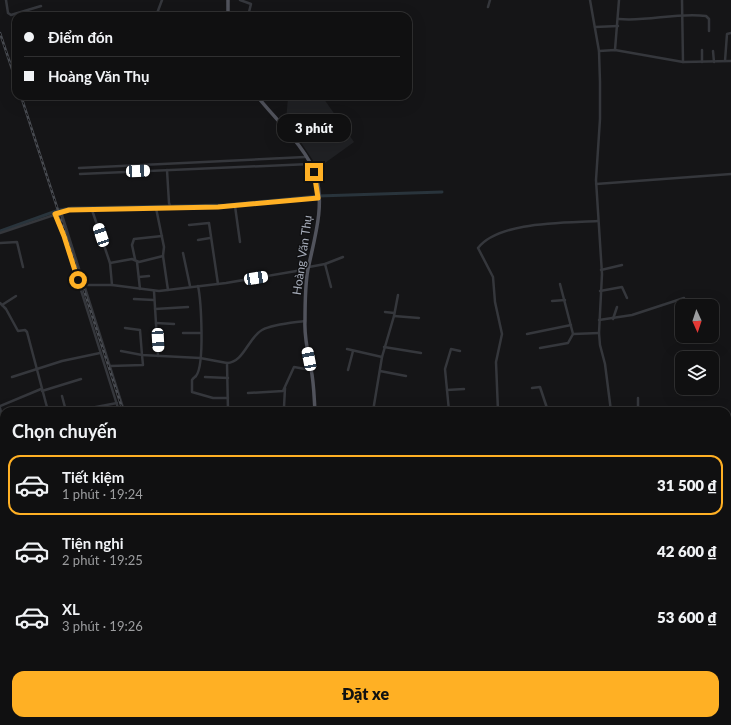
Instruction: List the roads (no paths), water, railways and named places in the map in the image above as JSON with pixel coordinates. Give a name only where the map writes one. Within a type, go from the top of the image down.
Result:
[{"type":"main road","points":[[228,0],[228,12]]},
{"type":"main road","name":"Hoàng Văn Thụ","points":[[261,100],[277,118],[310,164],[316,178],[318,222],[309,268],[304,321],[315,407]]},
{"type":"street","points":[[6,0],[8,12],[12,15]]},
{"type":"street","points":[[158,12],[162,0]]},
{"type":"street","points":[[240,0],[251,4],[249,12]]},
{"type":"street","points":[[488,7],[490,0]]},
{"type":"street","points":[[590,0],[599,52],[600,119],[596,184],[601,270],[599,333],[607,375],[610,407]]},
{"type":"street","points":[[615,50],[619,19],[619,0]]},
{"type":"street","points":[[682,0],[683,62]]},
{"type":"street","points":[[21,12],[41,6]]},
{"type":"street","points":[[619,19],[636,20],[655,16],[708,16],[710,31]]},
{"type":"street","points":[[595,27],[618,26]]},
{"type":"street","points":[[725,61],[727,34],[731,33]]},
{"type":"street","points":[[599,52],[615,50],[683,62],[731,61]]},
{"type":"street","points":[[702,50],[702,62]]},
{"type":"street","points":[[713,51],[714,62]]},
{"type":"street","points":[[79,168],[305,157]]},
{"type":"street","points":[[169,164],[169,203],[171,208]]},
{"type":"street","points":[[80,174],[310,164]]},
{"type":"street","points":[[596,184],[731,174]]},
{"type":"street","points":[[0,233],[61,212],[234,206],[318,198]]},
{"type":"street","points":[[234,206],[240,242]]},
{"type":"street","points":[[156,208],[164,247],[168,290]]},
{"type":"street","points":[[92,210],[110,263],[112,284]]},
{"type":"street","points":[[61,212],[123,407]]},
{"type":"street","points":[[55,214],[64,236],[118,407]]},
{"type":"street","points":[[498,407],[496,362],[502,334],[495,302],[493,277],[478,248],[484,242],[514,228],[598,221]]},
{"type":"street","points":[[189,225],[208,222],[218,284]]},
{"type":"street","points":[[140,289],[132,245],[134,239],[162,236]]},
{"type":"street","points":[[198,240],[210,238]]},
{"type":"street","points":[[0,243],[17,242],[23,267]]},
{"type":"street","points":[[183,253],[190,286]]},
{"type":"street","points":[[110,263],[136,261],[164,256]]},
{"type":"street","points":[[83,285],[112,284],[154,291],[168,290],[190,286],[218,284],[309,268],[343,257]]},
{"type":"street","points":[[324,264],[331,287]]},
{"type":"street","points":[[601,270],[622,265]]},
{"type":"street","points":[[139,277],[150,276]]},
{"type":"street","points":[[540,348],[568,343],[573,334],[560,284]]},
{"type":"street","points":[[198,286],[201,302],[200,358],[197,375],[192,380],[193,393],[213,398],[228,398]]},
{"type":"street","points":[[600,291],[622,287],[627,298]]},
{"type":"street","points":[[154,291],[158,356]]},
{"type":"street","points":[[374,407],[384,347],[398,295]]},
{"type":"street","points":[[16,296],[1,304],[18,331],[25,330],[27,332],[47,407]]},
{"type":"street","points":[[599,320],[632,315],[684,298]]},
{"type":"street","points":[[134,300],[154,300]]},
{"type":"street","points":[[552,301],[565,300]]},
{"type":"street","points":[[155,309],[188,307]]},
{"type":"street","points":[[613,319],[617,307]]},
{"type":"street","points":[[385,312],[419,318]]},
{"type":"street","points":[[121,351],[142,355],[200,358],[227,363],[236,360],[261,331],[304,321]]},
{"type":"street","points":[[156,323],[174,324]]},
{"type":"street","points":[[527,334],[571,325]]},
{"type":"street","points":[[110,366],[143,365],[140,330],[125,328]]},
{"type":"street","points":[[184,333],[201,333]]},
{"type":"street","points":[[573,334],[599,333]]},
{"type":"street","points":[[384,347],[421,353]]},
{"type":"street","points":[[449,407],[445,369],[450,350],[453,348],[460,352]]},
{"type":"street","points":[[348,349],[382,357]]},
{"type":"street","points":[[348,370],[353,351]]},
{"type":"street","points":[[12,377],[62,361],[100,353]]},
{"type":"street","points":[[227,363],[228,407]]},
{"type":"street","points":[[284,407],[285,388],[294,367],[311,370]]},
{"type":"street","points":[[380,371],[406,376]]},
{"type":"street","points":[[205,377],[228,378]]},
{"type":"street","points":[[0,407],[42,390],[81,379]]},
{"type":"street","points":[[532,388],[540,387],[547,407]]},
{"type":"street","points":[[248,393],[282,391],[285,388]]},
{"type":"street","points":[[447,390],[464,389]]},
{"type":"street","points":[[62,396],[65,407]]},
{"type":"street","points":[[638,398],[638,407]]},
{"type":"street","points":[[96,407],[117,403]]},
{"type":"waterway","points":[[0,231],[59,210],[72,208],[226,205],[318,196],[442,192]]},
{"type":"railway","points":[[0,33],[12,69]]},
{"type":"railway","points":[[22,100],[122,407]]}]
